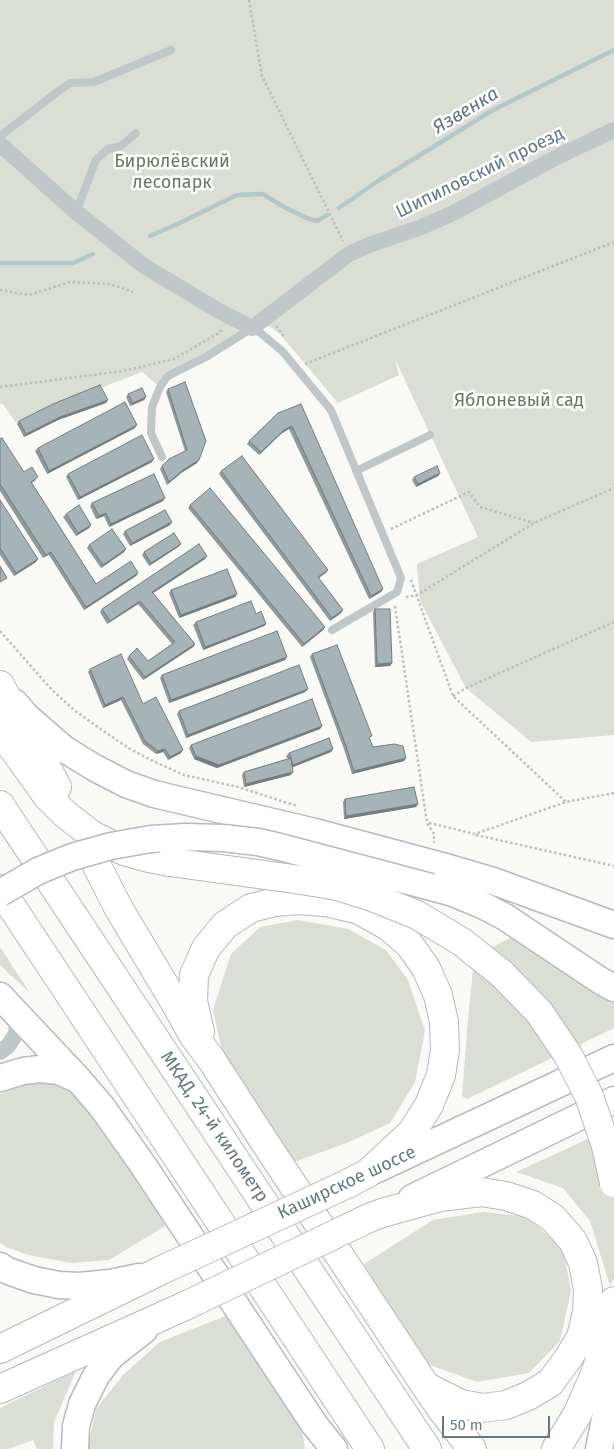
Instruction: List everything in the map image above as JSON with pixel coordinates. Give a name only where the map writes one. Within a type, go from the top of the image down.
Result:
[{"type":"highway","points":[[1,686],[65,802]]},
{"type":"highway","points":[[0,730],[47,796],[65,814],[92,834],[124,851],[170,862],[336,886],[376,898],[418,915],[462,942],[502,974],[539,1012],[568,1055],[592,1104],[606,1146],[614,1184]]},
{"type":"highway","name":"МКАД, 24-й километр","points":[[0,805],[427,1449]]},
{"type":"highway","points":[[97,866],[119,908],[193,1035],[211,1059],[427,1388],[472,1449]]},
{"type":"highway","points":[[0,888],[370,1449]]},
{"type":"highway","points":[[211,1059],[198,1027],[193,1001],[194,975],[206,948],[225,925],[251,908],[275,902],[298,900],[326,902],[359,910],[388,926],[409,944],[426,968],[438,995],[444,1022],[445,1050],[441,1075],[429,1105],[412,1132],[358,1179]]},
{"type":"highway","name":"Каширское шоссе","points":[[0,1349],[158,1272],[358,1179]]},
{"type":"highway","points":[[0,1389],[176,1310],[376,1216],[440,1197],[481,1192],[506,1196],[533,1205],[553,1218],[572,1241],[582,1263],[588,1289],[587,1312],[581,1337],[550,1383],[528,1396],[506,1405],[483,1408],[461,1404],[427,1388]]},
{"type":"highway","points":[[556,1449],[577,1415],[595,1374],[609,1332],[614,1301]]},
{"type":"highway","points":[[442,1410],[463,1449]]},
{"type":"main road","points":[[1,686],[26,716],[64,749],[126,784],[164,797],[315,832],[442,866],[614,925]]},
{"type":"main road","points":[[0,893],[38,871],[72,857],[111,846],[151,839],[186,837],[223,838],[258,842],[453,893],[505,917],[614,988]]},
{"type":"main road","points":[[6,1002],[102,1107],[143,1165],[314,1424],[334,1449]]},
{"type":"main road","name":"Каширское шоссе","points":[[358,1179],[614,1058]]},
{"type":"main road","points":[[0,1078],[40,1068],[59,1071],[78,1079]]},
{"type":"main road","points":[[376,1216],[614,1100]]},
{"type":"main road","points":[[0,1266],[8,1271],[34,1280],[69,1286],[110,1282],[158,1272]]},
{"type":"main road","points":[[75,1449],[76,1426],[82,1404],[96,1376],[111,1356],[176,1310]]},
{"type":"main road","points":[[600,1449],[614,1374]]},
{"type":"main road","points":[[314,1424],[320,1449]]},
{"type":"street","name":"Шипиловский проезд","points":[[252,328],[349,254],[451,214],[560,155],[614,130]]},
{"type":"street","points":[[0,144],[76,212],[144,266],[219,311],[252,328]]},
{"type":"street","points":[[0,1052],[11,1043],[16,1034],[16,1018],[6,1002]]},
{"type":"lane","points":[[0,138],[61,89],[70,84],[94,82],[171,50]]},
{"type":"lane","points":[[76,212],[96,160],[108,149],[121,146],[136,133]]},
{"type":"lane","points":[[162,457],[151,432],[152,407],[160,387],[168,376],[206,357],[252,328],[262,334],[282,352],[331,410],[401,578],[397,592],[332,630]]},
{"type":"lane","points":[[356,471],[430,435]]},
{"type":"path","points":[[249,0],[262,76],[349,254]]},
{"type":"path","points":[[302,365],[614,242]]},
{"type":"path","points":[[0,290],[29,295],[70,282],[110,284],[133,292]]},
{"type":"path","points":[[0,387],[123,371],[174,359],[219,333],[222,327]]},
{"type":"path","points":[[402,598],[417,595],[534,523],[614,488]]},
{"type":"path","points":[[390,530],[469,492],[480,507],[534,523]]},
{"type":"path","points":[[417,595],[453,696],[566,802]]},
{"type":"path","points":[[394,599],[427,823],[434,834],[434,844]]},
{"type":"path","points":[[453,696],[466,688],[614,622]]},
{"type":"path","points":[[0,631],[52,690],[102,730],[130,749],[184,775],[238,787],[301,807]]},
{"type":"path","points":[[475,834],[566,802],[614,793]]},
{"type":"path","points":[[427,823],[614,866]]},
{"type":"green space","name":"Бирюлёвский лесопарк","points":[[0,0],[614,0],[614,735],[531,742],[466,688],[420,601],[417,564],[478,537],[395,359],[399,375],[338,403],[279,333],[262,321],[168,376],[160,387],[142,372],[51,407],[17,424],[2,403],[0,405]]},
{"type":"green space","points":[[298,920],[348,929],[386,950],[408,980],[425,1031],[415,1082],[390,1123],[349,1142],[289,1164],[225,1065],[213,1010],[231,954],[260,927]]},
{"type":"green space","points":[[510,938],[614,1001],[614,1028],[467,1099],[462,1096],[473,970],[487,950]]},
{"type":"green space","points":[[0,947],[30,993],[0,965]]},
{"type":"green space","points":[[36,1080],[61,1085],[72,1090],[154,1203],[165,1226],[109,1260],[72,1263],[29,1255],[0,1243],[0,1094],[13,1085]]},
{"type":"green space","points":[[614,1127],[614,1278],[610,1286],[590,1221],[563,1188],[516,1172]]},
{"type":"green space","points":[[483,1212],[528,1217],[563,1249],[571,1291],[560,1341],[529,1373],[477,1382],[427,1364],[396,1322],[364,1264],[433,1220]]},
{"type":"green space","points":[[228,1315],[302,1430],[305,1449],[89,1449],[88,1445],[96,1409],[123,1375],[160,1342]]},
{"type":"green space","points":[[76,1371],[54,1422],[53,1449],[37,1449],[33,1440],[8,1449],[0,1449],[0,1408]]},
{"type":"building","points":[[185,382],[206,441],[199,460],[169,482],[162,466],[169,459],[187,450],[168,389]]},
{"type":"building","points":[[100,385],[108,400],[60,417],[26,434],[19,421],[53,404]]},
{"type":"building","points":[[142,388],[146,397],[133,403],[128,394]]},
{"type":"building","points":[[125,402],[137,425],[49,471],[38,448]]},
{"type":"building","points":[[301,404],[383,589],[371,596],[292,426],[284,430],[261,452],[249,441],[278,413]]},
{"type":"building","points":[[142,435],[154,459],[80,497],[68,474]]},
{"type":"building","points":[[2,438],[24,472],[32,467],[38,477],[31,482],[96,584],[131,561],[138,573],[86,607],[51,552],[46,555],[0,484],[0,439]]},
{"type":"building","points":[[242,456],[328,570],[318,577],[343,610],[332,618],[221,471]]},
{"type":"building","points":[[437,466],[440,473],[418,484],[414,477]]},
{"type":"building","points":[[154,474],[165,498],[111,524],[106,513],[99,516],[92,503]]},
{"type":"building","points":[[210,488],[325,627],[304,644],[190,505]]},
{"type":"building","points":[[0,500],[38,559],[16,573],[0,548]]},
{"type":"building","points":[[79,505],[91,525],[78,533],[66,514]]},
{"type":"building","points":[[165,510],[172,522],[132,543],[125,531]]},
{"type":"building","points":[[112,529],[126,549],[103,565],[89,545]]},
{"type":"building","points":[[174,533],[181,544],[151,563],[144,552]]},
{"type":"building","points":[[199,544],[207,556],[152,592],[195,644],[145,677],[129,656],[137,648],[148,661],[175,642],[140,601],[110,621],[102,609]]},
{"type":"building","points":[[0,566],[7,578],[0,582]]},
{"type":"building","points":[[227,569],[237,594],[181,615],[171,590]]},
{"type":"building","points":[[251,601],[256,614],[261,611],[266,624],[205,647],[196,622]]},
{"type":"building","points":[[375,609],[390,609],[392,663],[377,664]]},
{"type":"building","points":[[277,631],[287,657],[171,700],[162,675]]},
{"type":"building","points":[[337,645],[372,736],[369,737],[373,747],[394,744],[403,746],[406,758],[354,771],[312,654]]},
{"type":"building","points":[[121,654],[143,704],[156,697],[183,750],[170,757],[165,749],[158,751],[145,741],[123,697],[105,705],[90,669]]},
{"type":"building","points":[[299,665],[308,689],[188,735],[179,711]]},
{"type":"building","points":[[312,699],[322,726],[219,765],[196,756],[191,745]]},
{"type":"building","points":[[329,738],[333,749],[293,765],[289,753]]},
{"type":"building","points":[[291,758],[293,772],[246,784],[244,772]]},
{"type":"building","points":[[414,787],[418,804],[346,816],[345,799]]},
{"type":"waterway","name":"Язвенка","points":[[339,208],[378,181],[493,110],[614,50]]},
{"type":"waterway","name":"Язвенка","points":[[150,236],[237,195],[263,194],[284,207],[317,221],[327,215]]},
{"type":"waterway","points":[[0,263],[73,263],[93,254]]},
{"type":"park label","name":"Яблоневый сад","points":[[519,401]]}]
